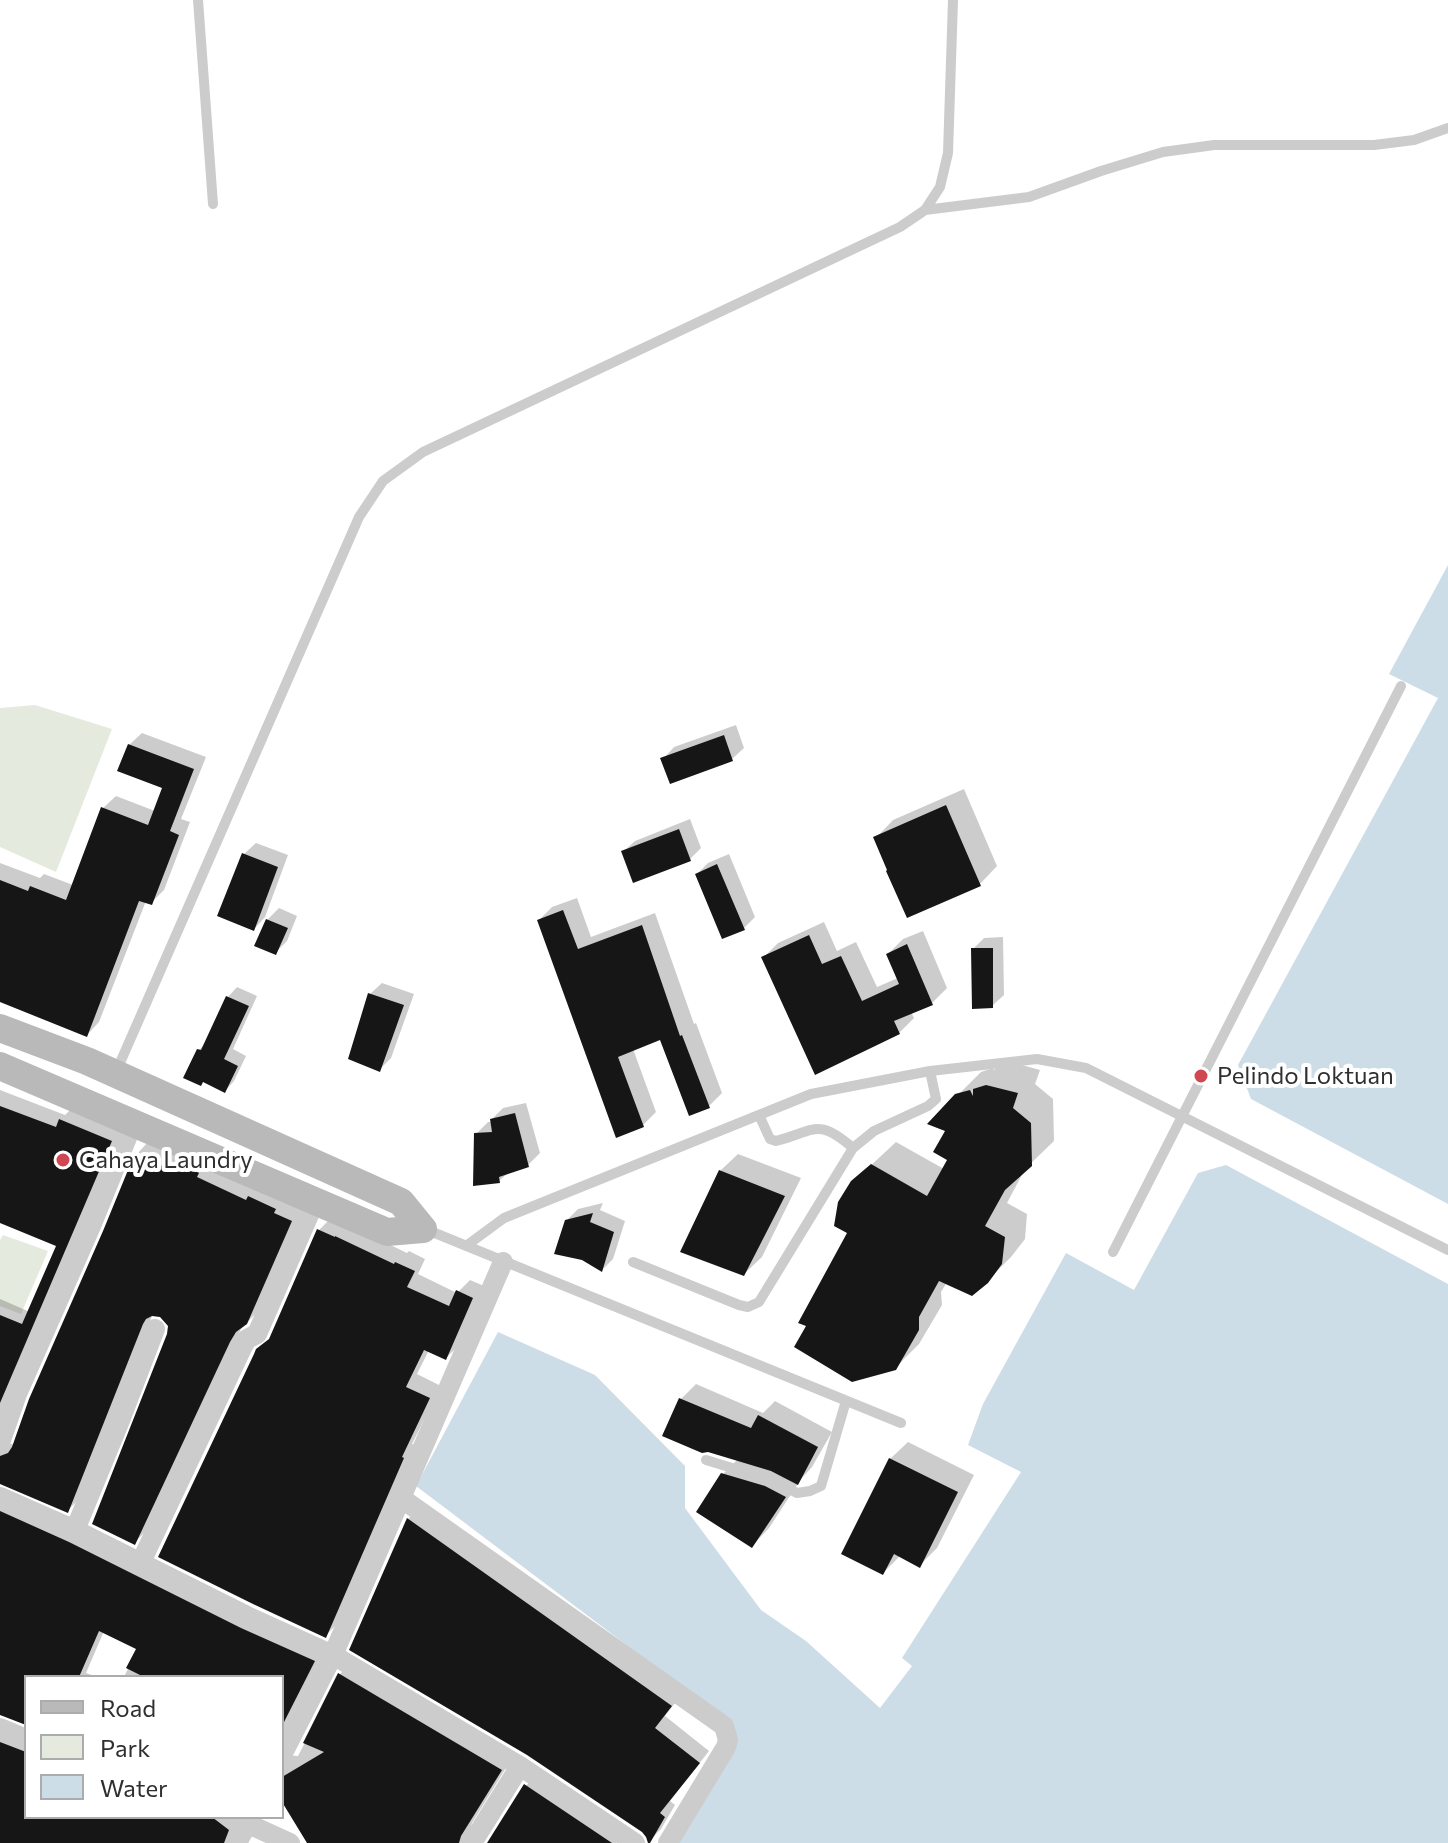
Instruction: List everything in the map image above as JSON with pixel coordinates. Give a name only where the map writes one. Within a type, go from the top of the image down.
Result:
[{"type":"street","points":[[0,1028],[87,1061],[401,1202],[423,1229]]},
{"type":"street","points":[[73,1097],[87,1061]]},
{"type":"street","points":[[0,1066],[387,1232],[423,1229]]},
{"type":"street","points":[[0,1443],[17,1394],[133,1123]]},
{"type":"street","points":[[141,1562],[242,1348],[247,1339],[257,1334],[315,1201]]},
{"type":"street","points":[[387,1232],[401,1202]]},
{"type":"street","points":[[284,1751],[333,1655],[503,1262]]},
{"type":"street","points":[[75,1530],[155,1329]]},
{"type":"street","points":[[0,1497],[333,1655],[520,1766],[635,1843]]},
{"type":"street","points":[[401,1498],[724,1726],[728,1740],[726,1747],[668,1843]]},
{"type":"street","points":[[0,1728],[24,1738]]},
{"type":"street","points":[[472,1843],[520,1766]]},
{"type":"street","points":[[237,1843],[244,1819],[290,1843]]},
{"type":"lane","points":[[198,0],[213,204]]},
{"type":"lane","points":[[115,1074],[328,585],[359,517],[383,481],[423,452],[900,227],[925,210],[940,187],[948,153],[953,0]]},
{"type":"lane","points":[[925,210],[1029,197],[1163,152],[1214,145],[1374,145],[1414,140],[1448,128]]},
{"type":"lane","points":[[1113,1252],[1401,686]]},
{"type":"lane","points":[[466,1246],[504,1218],[811,1094],[930,1071],[1037,1059],[1086,1068],[1448,1250]]},
{"type":"lane","points":[[633,1262],[739,1305],[748,1307],[759,1302],[853,1148],[874,1131],[928,1106],[936,1099],[930,1071]]},
{"type":"lane","points":[[759,1115],[770,1139],[776,1141],[820,1129],[835,1132],[853,1148]]},
{"type":"lane","points":[[423,1229],[901,1423]]},
{"type":"lane","points":[[706,1460],[768,1479],[797,1493],[810,1491],[821,1486],[846,1401]]},
{"type":"green space","points":[[35,705],[112,729],[56,872],[0,847],[0,708]]},
{"type":"green space","points":[[3,1235],[48,1251],[21,1314],[0,1306],[0,1240]]},
{"type":"water","points":[[1448,565],[1448,1204],[1251,1099],[1238,1065],[1438,698],[1389,674]]},
{"type":"water","points":[[1226,1165],[1448,1284],[1448,1843],[676,1843],[731,1724],[416,1486],[498,1332],[595,1375],[685,1466],[685,1508],[761,1610],[806,1641],[880,1708],[912,1666],[902,1658],[1021,1472],[968,1445],[983,1404],[1066,1253],[1134,1290],[1198,1173]]},
{"type":"building","points":[[724,735],[733,761],[670,784],[660,758]]},
{"type":"building","points":[[128,744],[194,769],[170,831],[179,835],[152,905],[139,901],[87,1037],[0,1002],[0,880],[28,891],[30,886],[66,900],[101,807],[148,825],[162,788],[117,771]]},
{"type":"building","points":[[946,805],[981,886],[907,918],[873,837]]},
{"type":"building","points":[[679,829],[691,861],[633,883],[621,851]]},
{"type":"building","points":[[242,853],[278,867],[254,931],[217,916]]},
{"type":"building","points":[[717,864],[745,930],[722,939],[695,874]]},
{"type":"building","points":[[563,910],[578,949],[642,925],[680,1036],[710,1108],[689,1116],[660,1040],[618,1057],[644,1127],[616,1138],[537,920]]},
{"type":"building","points":[[266,919],[288,928],[276,955],[254,946]]},
{"type":"building","points":[[809,935],[822,964],[841,956],[862,1001],[899,984],[886,954],[907,944],[933,1005],[894,1021],[900,1034],[815,1075],[761,957]]},
{"type":"building","points":[[971,948],[993,948],[993,1008],[972,1009]]},
{"type":"building","points":[[368,993],[404,1005],[380,1072],[348,1059]]},
{"type":"building","points":[[226,996],[249,1006],[224,1059],[238,1066],[225,1093],[203,1082],[201,1086],[183,1078],[197,1049],[201,1050]]},
{"type":"building","points":[[986,1085],[1018,1093],[1013,1108],[1031,1123],[1032,1166],[1005,1190],[985,1226],[1005,1237],[1002,1264],[988,1283],[972,1296],[939,1281],[919,1317],[919,1330],[896,1370],[852,1382],[794,1347],[806,1326],[798,1323],[847,1233],[834,1226],[838,1202],[851,1181],[871,1164],[927,1196],[947,1160],[933,1152],[945,1131],[927,1124],[955,1094],[970,1090],[973,1096],[973,1089]]},
{"type":"building","points":[[0,1106],[56,1127],[59,1119],[112,1141],[0,1403],[0,1315],[22,1324],[56,1246],[0,1223]]},
{"type":"building","points":[[515,1113],[529,1167],[499,1177],[500,1183],[473,1186],[474,1133],[492,1132],[490,1119]]},
{"type":"building","points":[[135,1153],[173,1171],[177,1162],[199,1173],[197,1177],[246,1200],[248,1196],[276,1209],[274,1213],[292,1221],[247,1324],[236,1332],[230,1342],[135,1545],[92,1524],[167,1334],[168,1326],[160,1317],[152,1316],[143,1324],[68,1513],[0,1484],[0,1456],[12,1447],[29,1399]]},
{"type":"building","points":[[719,1170],[785,1196],[744,1276],[680,1252]]},
{"type":"building","points":[[593,1213],[590,1222],[614,1232],[602,1272],[582,1260],[554,1254],[565,1220]]},
{"type":"building","points":[[317,1229],[415,1271],[407,1287],[449,1306],[456,1290],[473,1298],[446,1360],[424,1350],[406,1387],[430,1398],[326,1638],[158,1557],[256,1349],[269,1339]]},
{"type":"building","points":[[679,1398],[751,1428],[758,1415],[818,1447],[798,1485],[771,1471],[708,1452],[702,1453],[662,1436]]},
{"type":"building","points":[[889,1458],[958,1492],[920,1568],[894,1554],[883,1575],[841,1554]]},
{"type":"building","points":[[721,1473],[765,1486],[786,1497],[752,1548],[696,1512]]},
{"type":"building","points":[[0,1511],[315,1661],[284,1722],[284,1675],[140,1675],[126,1668],[136,1649],[99,1631],[80,1675],[24,1675],[24,1724],[0,1715]]},
{"type":"building","points":[[407,1518],[672,1706],[655,1728],[700,1763],[660,1813],[665,1817],[650,1843],[642,1832],[527,1755],[349,1650]]},
{"type":"building","points":[[338,1673],[502,1770],[459,1843],[307,1843],[284,1805],[284,1776],[324,1752],[303,1743]]},
{"type":"building","points":[[0,1742],[24,1751],[24,1819],[215,1819],[229,1830],[224,1843],[0,1843]]},
{"type":"building","points":[[524,1784],[612,1843],[487,1843]]},
{"type":"place","name":"Pelindo Loktuan","points":[[1201,1076]]},
{"type":"place","name":"Cahaya Laundry","points":[[63,1160]]}]
